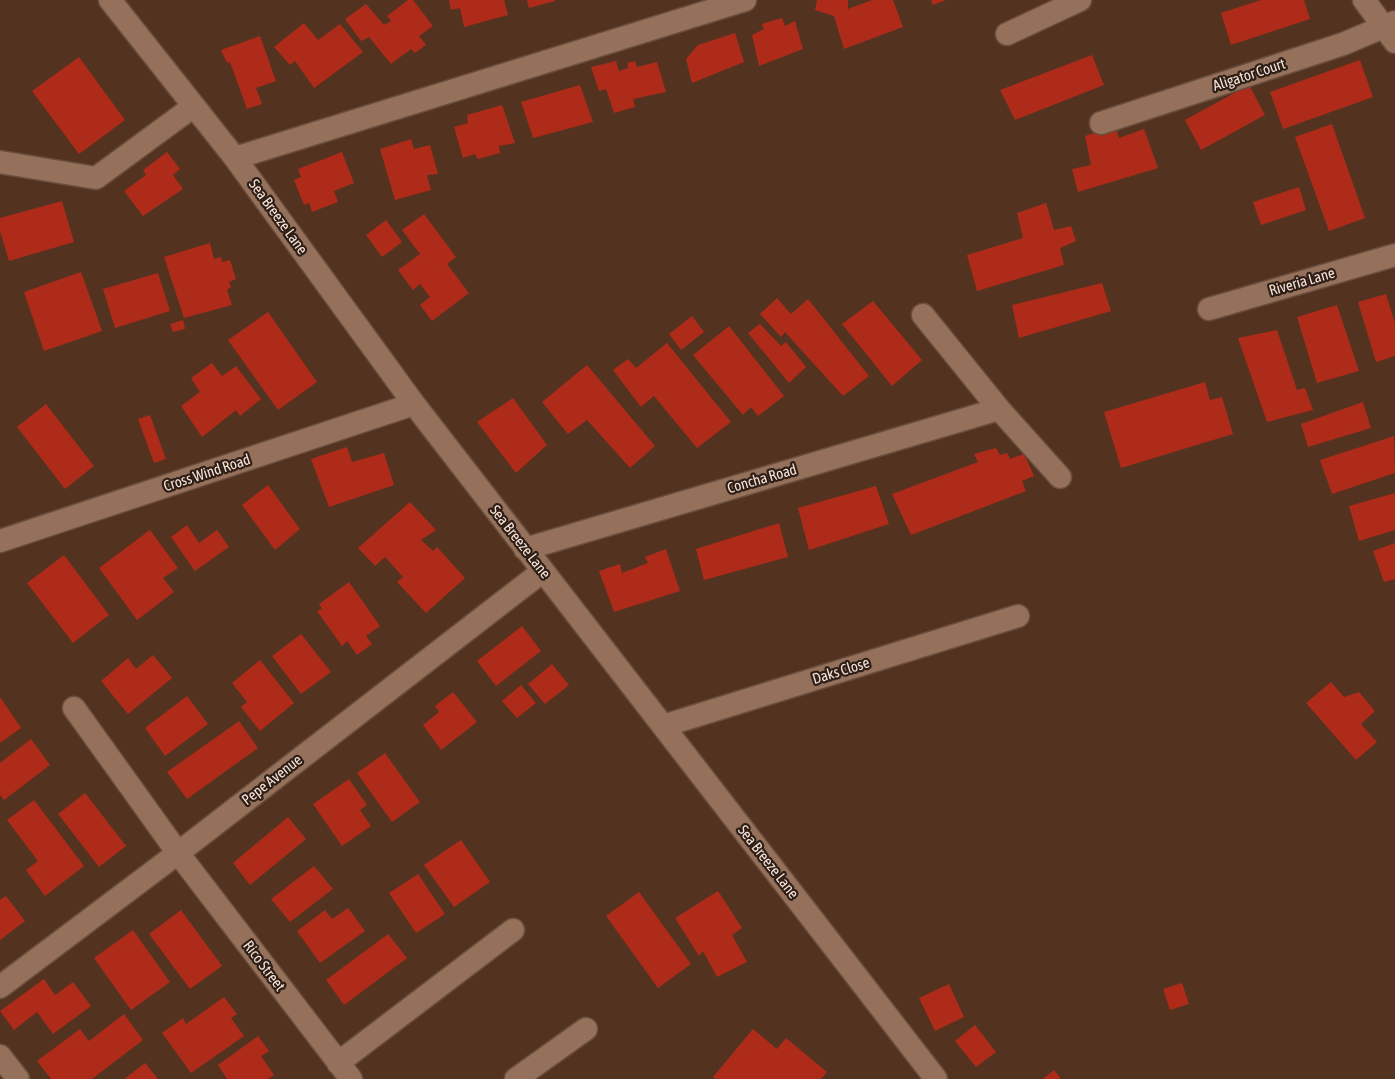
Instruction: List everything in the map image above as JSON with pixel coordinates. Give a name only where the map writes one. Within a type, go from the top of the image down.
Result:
[{"type":"street","name":"Sea Breeze Lane","points":[[110,0],[235,158],[414,404],[936,1079]]},
{"type":"street","points":[[235,158],[745,0]]},
{"type":"street","points":[[1007,34],[1080,0]]},
{"type":"street","points":[[1364,0],[1391,30]]},
{"type":"street","name":"Aligator Court","points":[[1102,123],[1391,30]]},
{"type":"street","points":[[0,162],[96,178],[194,106]]},
{"type":"street","name":"Riveria Lane","points":[[1209,309],[1395,255]]},
{"type":"street","points":[[923,315],[999,409],[1060,477]]},
{"type":"street","name":"Cross Wind Road","points":[[0,541],[414,404]]},
{"type":"street","name":"Concha Road","points":[[526,549],[999,409]]},
{"type":"street","name":"Pepe Avenue","points":[[0,987],[178,853],[543,571]]},
{"type":"street","name":"Daks Close","points":[[663,726],[1018,616]]},
{"type":"street","name":"Rico Street","points":[[74,708],[178,853],[344,1071]]},
{"type":"street","points":[[344,1071],[513,930]]},
{"type":"street","points":[[516,1079],[586,1029]]},
{"type":"street","points":[[0,1056],[18,1079]]},
{"type":"building","points":[[408,0],[413,0],[433,26],[419,36],[426,45],[415,53],[411,49],[391,64],[369,37],[361,41],[345,19],[366,4],[384,25],[391,21],[387,16]]},
{"type":"building","points":[[449,0],[504,0],[508,15],[464,27],[460,8],[451,10]]},
{"type":"building","points":[[527,0],[555,0],[555,1],[529,8]]},
{"type":"building","points":[[817,0],[848,0],[848,9],[872,0],[893,0],[903,27],[844,49],[834,16],[815,10]]},
{"type":"building","points":[[931,0],[946,0],[933,5]]},
{"type":"building","points":[[1261,0],[1304,0],[1310,19],[1231,45],[1221,13]]},
{"type":"building","points":[[782,18],[785,26],[795,21],[803,49],[759,66],[752,35],[764,29],[762,24]]},
{"type":"building","points":[[304,23],[318,40],[340,24],[363,52],[314,88],[295,61],[290,65],[274,47]]},
{"type":"building","points":[[735,33],[744,62],[692,83],[686,59],[698,45]]},
{"type":"building","points":[[260,36],[276,81],[256,88],[262,104],[247,109],[230,62],[227,63],[221,50]]},
{"type":"building","points":[[1092,55],[1104,85],[1015,120],[1000,90]]},
{"type":"building","points":[[79,57],[125,120],[79,154],[32,91]]},
{"type":"building","points":[[1360,60],[1373,97],[1283,129],[1270,92]]},
{"type":"building","points":[[616,61],[619,71],[628,68],[627,63],[635,61],[637,67],[657,62],[666,92],[633,99],[635,107],[614,113],[606,89],[599,91],[591,67]]},
{"type":"building","points":[[580,85],[593,122],[533,138],[521,102]]},
{"type":"building","points":[[1249,85],[1265,115],[1201,150],[1185,120]]},
{"type":"building","points":[[502,105],[515,143],[499,146],[500,153],[478,159],[475,154],[463,158],[454,127],[468,123],[467,115]]},
{"type":"building","points":[[1332,124],[1365,218],[1329,231],[1295,137]]},
{"type":"building","points":[[1115,126],[1119,138],[1144,129],[1158,168],[1078,192],[1072,169],[1091,165],[1085,136]]},
{"type":"building","points":[[411,139],[414,149],[430,145],[438,174],[427,175],[431,190],[395,200],[380,149]]},
{"type":"building","points":[[167,152],[180,169],[173,175],[183,189],[143,216],[124,191],[146,175],[143,170]]},
{"type":"building","points":[[342,152],[354,183],[334,191],[338,202],[312,212],[309,203],[304,205],[294,180],[301,177],[298,169]]},
{"type":"building","points":[[1299,187],[1306,210],[1261,225],[1253,202]]},
{"type":"building","points":[[62,201],[74,242],[9,261],[0,231],[0,218]]},
{"type":"building","points":[[1046,203],[1054,230],[1071,226],[1076,241],[1060,248],[1064,265],[977,291],[967,255],[1023,238],[1017,213]]},
{"type":"building","points":[[424,214],[456,257],[447,264],[469,293],[432,321],[420,305],[430,297],[420,284],[413,290],[398,270],[420,254],[402,230]]},
{"type":"building","points":[[386,220],[402,242],[382,257],[366,235]]},
{"type":"building","points":[[210,243],[214,259],[221,257],[222,262],[230,260],[236,279],[229,282],[231,287],[227,290],[232,305],[184,318],[164,257]]},
{"type":"building","points":[[81,272],[102,331],[44,351],[24,292]]},
{"type":"building","points":[[158,273],[170,311],[115,328],[103,289]]},
{"type":"building","points":[[1102,283],[1111,311],[1019,338],[1012,305]]},
{"type":"building","points":[[1386,294],[1395,323],[1395,356],[1376,362],[1358,302]]},
{"type":"building","points":[[777,298],[791,314],[808,299],[869,376],[843,396],[785,332],[781,337],[760,314]]},
{"type":"building","points":[[873,301],[922,360],[892,386],[842,324]]},
{"type":"building","points":[[1337,305],[1359,371],[1317,383],[1297,317]]},
{"type":"building","points":[[268,312],[317,382],[278,410],[228,340]]},
{"type":"building","points":[[692,316],[704,332],[681,350],[669,334]]},
{"type":"building","points":[[183,320],[185,329],[173,332],[170,324]]},
{"type":"building","points":[[760,324],[781,346],[786,342],[806,367],[789,383],[748,333]]},
{"type":"building","points":[[729,326],[784,396],[758,416],[751,407],[743,415],[693,355]]},
{"type":"building","points":[[1277,330],[1297,390],[1305,388],[1313,410],[1267,422],[1238,338]]},
{"type":"building","points":[[667,343],[731,422],[697,448],[654,396],[641,407],[613,370],[628,359],[636,368]]},
{"type":"building","points":[[212,363],[222,376],[236,366],[261,399],[240,416],[236,410],[202,437],[181,406],[200,392],[191,378]]},
{"type":"building","points":[[587,365],[655,446],[630,468],[587,420],[568,434],[542,402]]},
{"type":"building","points":[[1205,382],[1210,400],[1222,397],[1233,434],[1121,468],[1104,412]]},
{"type":"building","points":[[513,398],[547,445],[516,473],[477,422]]},
{"type":"building","points":[[1363,402],[1371,428],[1308,447],[1301,424]]},
{"type":"building","points":[[46,404],[94,466],[65,489],[17,427]]},
{"type":"building","points":[[150,415],[166,459],[154,463],[138,419]]},
{"type":"building","points":[[1394,436],[1395,473],[1332,494],[1320,460]]},
{"type":"building","points":[[347,447],[352,462],[384,453],[394,485],[329,507],[311,459]]},
{"type":"building","points":[[996,448],[1000,455],[1007,453],[1010,459],[1024,454],[1034,476],[1022,481],[1026,491],[911,535],[892,494],[978,462],[974,454]]},
{"type":"building","points":[[268,485],[300,529],[275,550],[242,505]]},
{"type":"building","points":[[876,486],[889,524],[809,550],[798,508]]},
{"type":"building","points":[[1395,493],[1395,530],[1359,541],[1349,506]]},
{"type":"building","points":[[410,502],[436,530],[421,540],[433,551],[437,547],[465,578],[426,613],[397,582],[403,577],[385,557],[375,566],[358,548]]},
{"type":"building","points":[[779,523],[788,557],[704,580],[696,549]]},
{"type":"building","points":[[187,525],[199,543],[217,530],[229,547],[195,571],[171,537]]},
{"type":"building","points":[[150,530],[178,568],[163,578],[174,592],[137,620],[99,568]]},
{"type":"building","points":[[1395,543],[1395,579],[1384,582],[1373,551]]},
{"type":"building","points":[[666,549],[680,591],[614,612],[599,571],[620,564],[622,573],[648,563],[645,557]]},
{"type":"building","points":[[64,555],[109,615],[73,643],[27,583]]},
{"type":"building","points":[[349,582],[380,626],[366,636],[372,644],[357,655],[347,641],[342,646],[317,611],[322,609],[319,604]]},
{"type":"building","points":[[522,626],[541,651],[496,686],[477,661]]},
{"type":"building","points":[[301,634],[331,672],[301,694],[272,656]]},
{"type":"building","points":[[153,655],[172,678],[128,714],[101,681],[128,658],[136,669]]},
{"type":"building","points":[[260,660],[294,703],[260,731],[241,707],[247,702],[232,683]]},
{"type":"building","points":[[552,664],[569,685],[545,704],[528,684]]},
{"type":"building","points":[[1331,682],[1344,697],[1359,692],[1375,711],[1361,724],[1377,742],[1356,760],[1306,703]]},
{"type":"building","points":[[521,685],[536,703],[517,718],[502,701]]},
{"type":"building","points":[[453,692],[477,722],[441,750],[423,725],[439,712],[435,706]]},
{"type":"building","points":[[187,696],[208,724],[165,756],[145,728]]},
{"type":"building","points":[[0,697],[21,728],[0,743]]},
{"type":"building","points":[[239,721],[258,748],[187,799],[167,772]]},
{"type":"building","points":[[31,739],[50,765],[4,800],[0,795],[0,763]]},
{"type":"building","points":[[385,753],[420,802],[392,822],[357,773]]},
{"type":"building","points":[[349,779],[367,805],[360,810],[371,826],[342,846],[313,804]]},
{"type":"building","points":[[85,793],[126,846],[99,867],[58,814]]},
{"type":"building","points":[[34,800],[84,866],[45,896],[26,870],[38,861],[7,820]]},
{"type":"building","points":[[288,817],[306,839],[250,885],[233,863]]},
{"type":"building","points":[[461,840],[490,882],[454,907],[424,865]]},
{"type":"building","points":[[314,866],[333,889],[290,922],[271,899]]},
{"type":"building","points":[[418,874],[445,914],[416,933],[389,893]]},
{"type":"building","points":[[718,891],[742,928],[732,935],[747,962],[717,977],[703,951],[699,956],[675,918]]},
{"type":"building","points":[[639,892],[691,964],[658,988],[606,916]]},
{"type":"building","points":[[6,896],[25,921],[0,940],[0,900]]},
{"type":"building","points":[[348,908],[365,931],[320,963],[297,931],[325,910],[332,919]]},
{"type":"building","points":[[181,910],[222,966],[190,989],[149,934]]},
{"type":"building","points":[[133,930],[170,982],[131,1010],[94,958]]},
{"type":"building","points":[[388,934],[407,958],[344,1005],[326,980]]},
{"type":"building","points":[[44,979],[55,995],[73,982],[91,1006],[53,1034],[37,1012],[14,1030],[0,1011]]},
{"type":"building","points":[[1182,983],[1189,1004],[1170,1010],[1163,989]]},
{"type":"building","points":[[949,984],[964,1017],[935,1031],[919,998]]},
{"type":"building","points":[[224,997],[237,1014],[231,1018],[244,1036],[191,1073],[162,1033],[183,1018],[186,1024]]},
{"type":"building","points":[[124,1014],[143,1040],[92,1079],[51,1079],[37,1061],[80,1029],[89,1041]]},
{"type":"building","points":[[975,1025],[996,1052],[976,1067],[955,1041]]},
{"type":"building","points":[[753,1029],[777,1049],[786,1038],[827,1072],[821,1079],[715,1079],[713,1077]]},
{"type":"building","points":[[258,1036],[269,1051],[261,1056],[274,1075],[268,1079],[227,1079],[218,1065]]},
{"type":"building","points":[[145,1063],[158,1079],[124,1079]]},
{"type":"building","points":[[1054,1070],[1061,1079],[1043,1079]]}]
